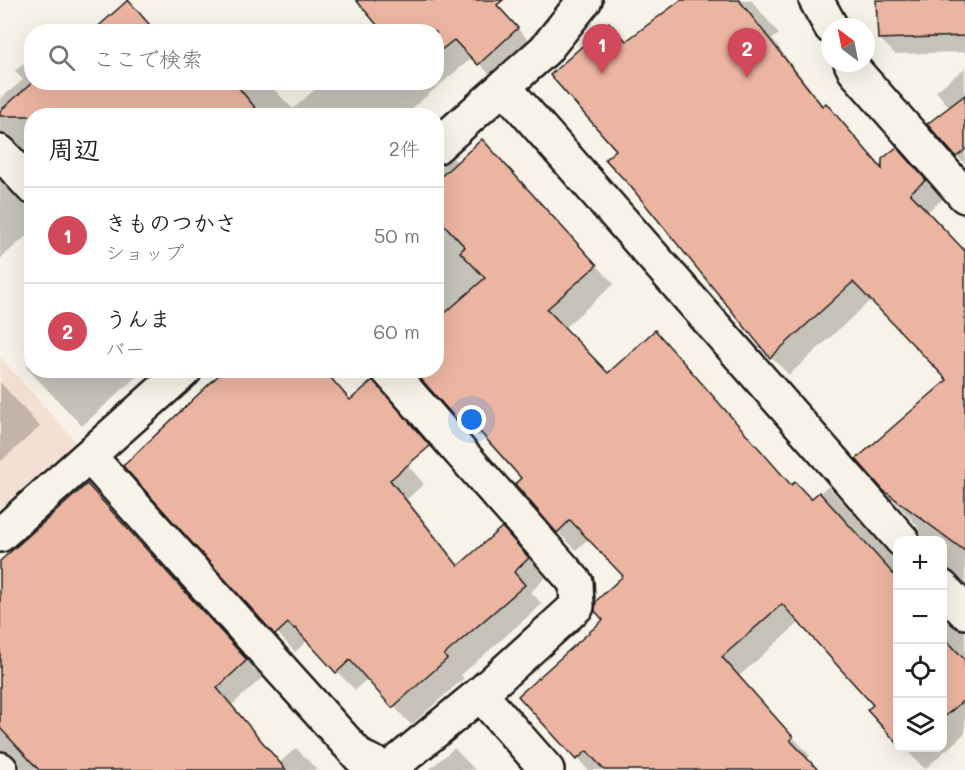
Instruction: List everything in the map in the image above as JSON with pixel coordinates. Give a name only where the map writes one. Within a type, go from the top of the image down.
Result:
[{"type":"street","points":[[444,140],[545,50],[585,0]]},
{"type":"street","points":[[816,0],[826,18]]},
{"type":"street","points":[[856,72],[965,196]]},
{"type":"street","points":[[504,87],[898,536]]},
{"type":"street","points":[[0,152],[24,178]]},
{"type":"street","points":[[0,535],[176,378]]},
{"type":"street","points":[[89,456],[360,757],[388,770],[480,694],[577,606],[576,583],[395,378]]},
{"type":"street","points":[[946,590],[965,612]]},
{"type":"street","points":[[480,694],[547,770]]},
{"type":"shaded area","points":[[0,357],[76,442],[0,511]]},
{"type":"building","points":[[128,0],[149,24],[101,24]]},
{"type":"building","points":[[356,0],[503,0],[497,5],[518,28],[478,65],[454,40],[444,48],[444,24],[376,24]]},
{"type":"building","points":[[681,0],[739,0],[822,106],[826,103],[882,169],[882,159],[897,147],[926,180],[910,193],[965,251],[965,551],[883,490],[856,459],[947,380],[853,282],[770,358],[631,187],[605,159],[616,150],[550,75],[609,22],[626,41]]},
{"type":"building","points":[[876,0],[965,0],[965,36],[878,39]]},
{"type":"building","points":[[24,90],[241,90],[255,108],[24,108],[24,116],[0,116],[0,111]]},
{"type":"building","points":[[965,95],[965,150],[956,157],[927,124]]},
{"type":"building","points":[[482,139],[597,265],[547,309],[608,373],[655,330],[791,485],[795,482],[811,499],[819,492],[893,574],[893,739],[867,710],[873,705],[782,604],[722,657],[793,737],[790,740],[818,770],[604,770],[587,751],[576,760],[518,696],[603,620],[595,611],[596,601],[623,576],[570,520],[557,533],[515,484],[521,478],[465,415],[458,421],[420,378],[444,378],[444,314],[485,278],[460,252],[465,247],[444,225],[444,174]]},
{"type":"building","points":[[216,378],[331,378],[350,400],[373,380],[430,446],[390,480],[458,566],[502,527],[529,558],[514,572],[525,585],[444,655],[447,659],[392,708],[350,660],[336,673],[288,623],[275,635],[123,466]]},
{"type":"building","points":[[87,484],[247,660],[217,688],[286,770],[39,770],[0,728],[0,561]]},
{"type":"building","points":[[947,640],[965,660],[965,699],[947,715]]},
{"type":"place","name":"きものつかさ","points":[[602,74]]},
{"type":"place","name":"うんま","points":[[747,78]]}]
